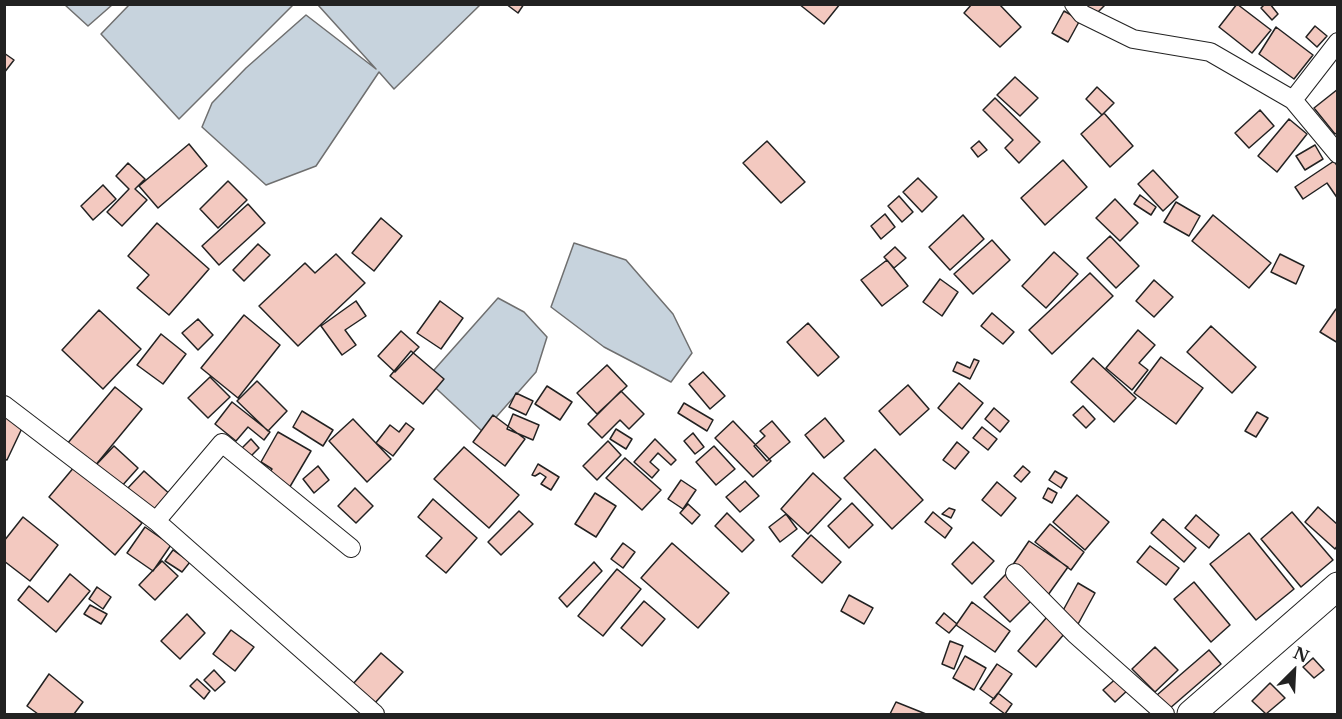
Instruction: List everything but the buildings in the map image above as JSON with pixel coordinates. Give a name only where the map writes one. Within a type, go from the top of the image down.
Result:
[{"type":"main road","points":[[1191,714],[1338,586]]},
{"type":"street","points":[[1074,4],[1083,14],[1133,39],[1210,52],[1293,100],[1338,154]]},
{"type":"street","points":[[1293,100],[1338,42]]},
{"type":"street","points":[[4,405],[156,521],[375,714]]},
{"type":"street","points":[[156,521],[222,443],[351,548]]},
{"type":"street","points":[[1015,573],[1075,634],[1165,714]]},
{"type":"shaded area","points":[[65,5],[112,5],[88,26]]},
{"type":"shaded area","points":[[129,5],[293,5],[179,119],[101,34]]},
{"type":"shaded area","points":[[318,5],[480,5],[394,89],[379,72],[316,166],[266,185],[202,127],[212,103],[246,68],[306,15],[376,69]]},
{"type":"shaded area","points":[[574,243],[626,260],[673,314],[692,353],[671,382],[604,347],[551,307]]},
{"type":"shaded area","points":[[498,298],[524,312],[547,337],[536,372],[483,432],[426,379]]}]
